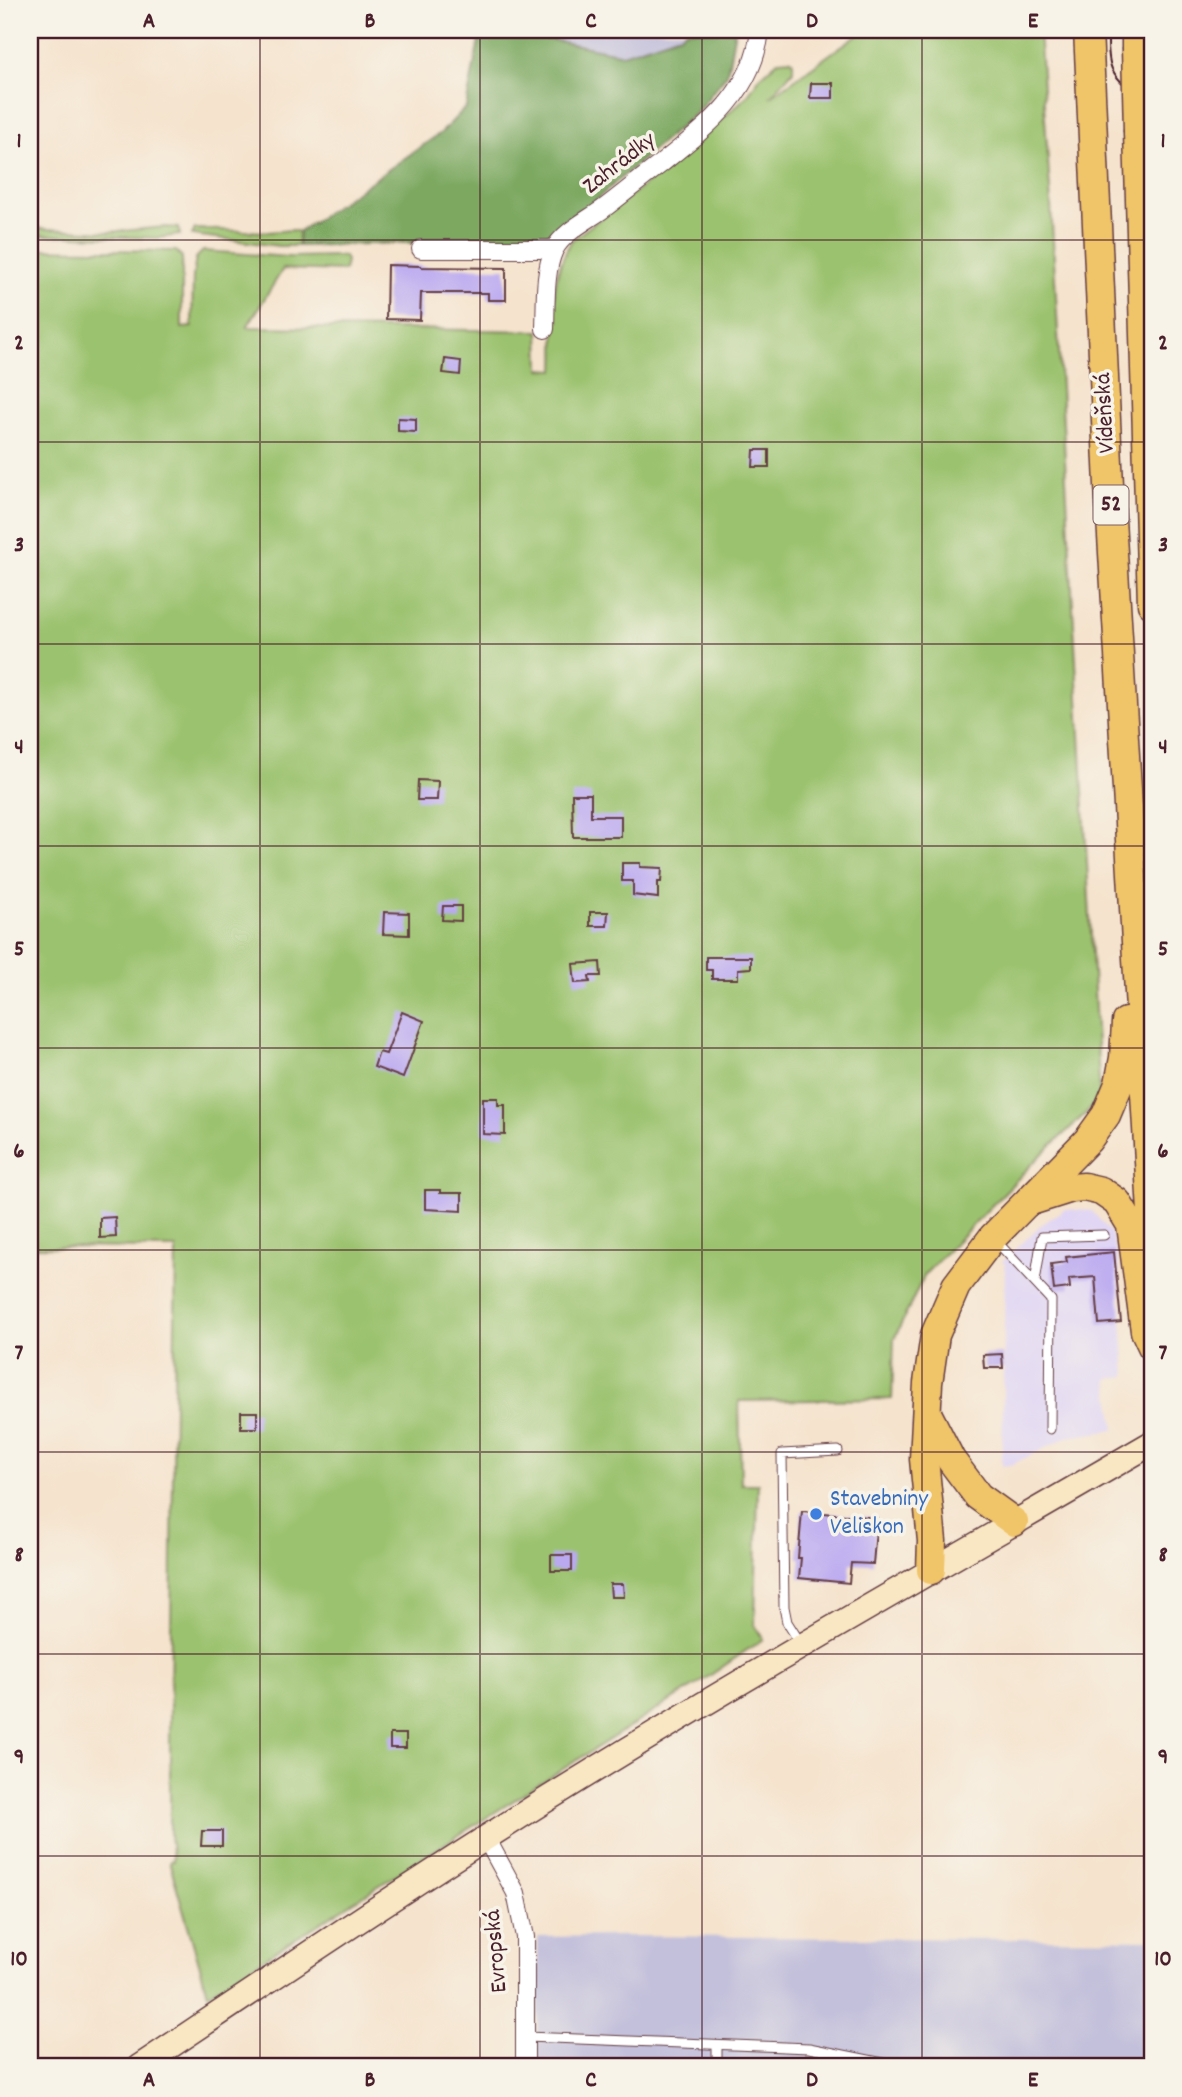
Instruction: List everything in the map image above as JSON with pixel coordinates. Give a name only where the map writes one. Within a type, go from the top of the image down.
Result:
[{"type":"highway","points":[[1072,30],[1089,87]]},
{"type":"highway","name":"Vídeňská","points":[[1088,30],[1109,472],[1135,922]]},
{"type":"highway","name":"Vídeňská","points":[[1136,39],[1152,604]]},
{"type":"highway","points":[[931,1570],[932,1541],[924,1458],[928,1383],[935,1335],[956,1286],[993,1237],[1088,1140],[1106,1115],[1113,1100],[1124,1058],[1124,989],[1135,922]]},
{"type":"highway","name":"52","points":[[1135,922],[1152,1212]]},
{"type":"highway","points":[[1028,1201],[1084,1187],[1101,1191],[1117,1202],[1131,1225],[1145,1331],[1152,1346]]},
{"type":"highway","points":[[926,1412],[951,1460],[978,1496],[1014,1522]]},
{"type":"main road","points":[[139,2067],[486,1838],[802,1646],[1152,1443]]},
{"type":"street","name":"Zahrádky","points":[[554,249],[567,235],[707,126],[742,84],[758,49],[760,30]]},
{"type":"street","points":[[421,249],[554,249],[547,281],[545,329]]},
{"type":"street","name":"Evropská","points":[[486,1838],[516,1893],[525,1937],[525,2067]]},
{"type":"lane","points":[[1035,1282],[1042,1237],[1104,1234]]},
{"type":"lane","points":[[993,1237],[1051,1300],[1050,1429]]},
{"type":"lane","points":[[802,1646],[787,1622],[784,1607],[782,1454],[838,1451]]},
{"type":"lane","points":[[526,2037],[808,2048],[903,2067]]},
{"type":"lane","points":[[717,2045],[717,2067]]},
{"type":"shaded area","points":[[502,30],[687,30],[680,35],[623,54]]},
{"type":"shaded area","points":[[1065,1209],[1092,1211],[1111,1233],[1118,1263],[1126,1376],[1108,1379],[1115,1430],[1067,1437],[1013,1464],[1002,1466],[1005,1264],[1002,1262],[1042,1224]]},
{"type":"shaded area","points":[[538,1937],[1152,1940],[1152,2067],[537,2067]]},
{"type":"green space","points":[[481,30],[502,30],[623,54],[680,35],[687,30],[735,30],[727,74],[696,113],[575,218],[539,239],[298,246],[299,232],[442,132],[466,107]]},
{"type":"green space","points":[[864,30],[1039,30],[1100,1100],[1038,1158],[925,1274],[894,1339],[892,1399],[739,1401],[741,1484],[758,1484],[755,1625],[763,1639],[702,1681],[208,1994],[170,1864],[170,1861],[173,1861],[170,1836],[170,1703],[176,1248],[30,1247],[30,249],[176,251],[182,257],[182,328],[192,327],[193,276],[196,258],[203,251],[290,257],[344,256],[344,271],[283,269],[247,327],[539,331],[540,369],[555,370],[555,288],[563,256],[572,240],[680,158],[747,96],[760,77],[779,60],[790,59],[793,62],[793,71],[770,97]]},
{"type":"green space","points":[[30,228],[109,232],[179,228],[180,235],[158,238],[30,235]]},
{"type":"green space","points":[[195,229],[268,232],[292,230],[299,232],[298,246],[192,235]]},
{"type":"building","points":[[811,83],[833,83],[833,98],[810,98]]},
{"type":"building","points":[[387,265],[506,268],[506,300],[488,300],[488,293],[421,293],[420,320],[386,319]]},
{"type":"building","points":[[445,359],[461,361],[460,375],[443,373]]},
{"type":"building","points":[[398,418],[416,419],[416,432],[398,431]]},
{"type":"building","points":[[754,450],[769,450],[769,467],[753,467]]},
{"type":"building","points":[[418,780],[438,781],[437,800],[417,800]]},
{"type":"building","points":[[572,794],[591,794],[591,816],[621,816],[621,837],[573,837]]},
{"type":"building","points":[[622,863],[640,863],[640,867],[662,868],[661,882],[658,882],[658,898],[633,895],[633,881],[622,881]]},
{"type":"building","points":[[443,906],[461,906],[461,921],[442,920]]},
{"type":"building","points":[[384,912],[409,913],[409,935],[383,934]]},
{"type":"building","points":[[590,912],[608,912],[607,926],[590,926]]},
{"type":"building","points":[[706,957],[751,957],[751,968],[738,969],[738,979],[712,979],[712,970],[706,970]]},
{"type":"building","points":[[600,962],[601,976],[589,976],[590,982],[575,983],[573,964]]},
{"type":"building","points":[[402,1012],[424,1021],[403,1078],[374,1067],[379,1052],[386,1054]]},
{"type":"building","points":[[483,1098],[498,1098],[498,1105],[505,1105],[505,1135],[483,1134]]},
{"type":"building","points":[[425,1190],[462,1193],[462,1211],[425,1209]]},
{"type":"building","points":[[115,1217],[116,1237],[100,1238],[100,1218]]},
{"type":"building","points":[[1114,1252],[1121,1322],[1099,1324],[1095,1277],[1069,1279],[1070,1288],[1054,1290],[1051,1264],[1067,1262],[1066,1257]]},
{"type":"building","points":[[1002,1354],[1003,1368],[984,1368],[983,1355]]},
{"type":"building","points":[[241,1412],[257,1412],[257,1428],[241,1428]]},
{"type":"building","points":[[802,1511],[877,1518],[873,1564],[851,1563],[849,1583],[799,1578]]},
{"type":"building","points":[[551,1555],[572,1555],[572,1571],[551,1571]]},
{"type":"building","points":[[610,1584],[623,1584],[624,1597],[611,1597]]},
{"type":"building","points":[[390,1734],[406,1734],[406,1748],[390,1748]]},
{"type":"building","points":[[202,1831],[222,1831],[222,1846],[201,1846]]},
{"type":"tram line","points":[[1108,30],[1109,55],[1115,75],[1152,108]]},
{"type":"place","name":"Stavebniny Veliskon","points":[[816,1514]]}]
